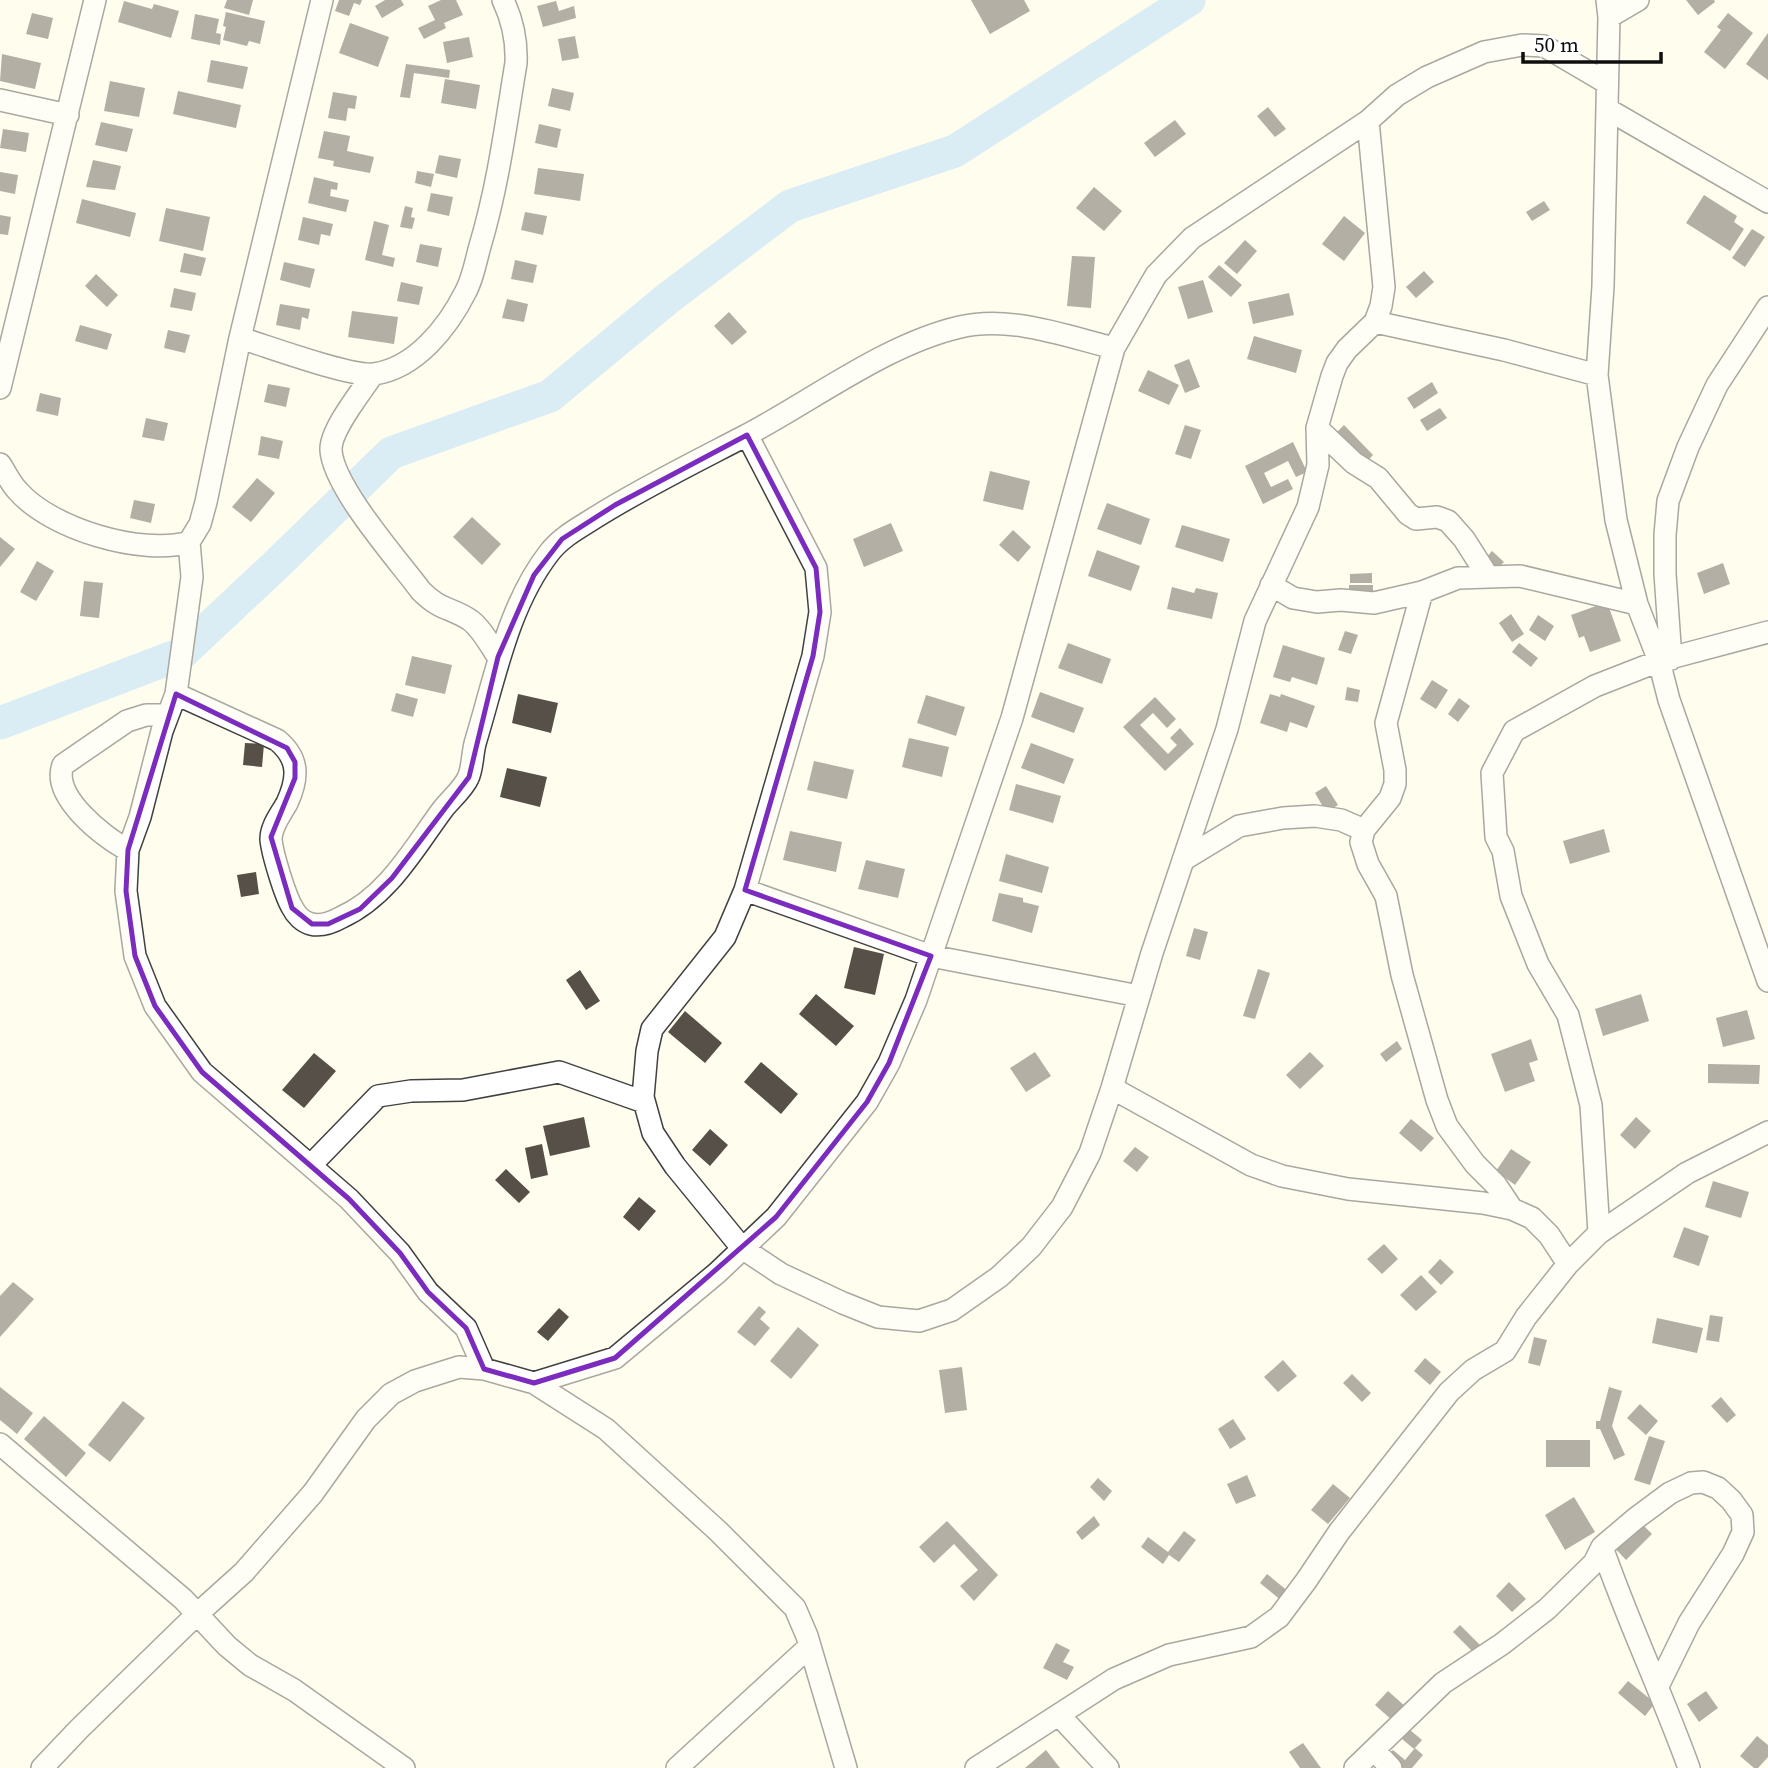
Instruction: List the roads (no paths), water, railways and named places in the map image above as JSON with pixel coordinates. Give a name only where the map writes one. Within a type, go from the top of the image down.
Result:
[{"type":"street","points":[[0,388],[95,0]]},
{"type":"street","points":[[322,0],[240,338],[206,502],[200,524],[189,542],[192,577],[176,694],[128,850],[125,891],[135,956],[155,1006],[202,1072],[349,1199],[400,1253],[428,1292],[466,1328],[484,1369]]},
{"type":"street","points":[[240,338],[347,370],[373,374],[405,363],[431,343],[467,290],[494,199],[516,63],[517,40],[503,0]]},
{"type":"street","points":[[1638,0],[1608,8],[1603,286],[1597,375],[1616,520],[1637,604],[1665,660]]},
{"type":"street","points":[[534,1383],[615,1358],[717,1273],[776,1217],[867,1102],[889,1063],[916,1000],[1013,718],[1114,348],[1156,275],[1192,238],[1368,121],[1397,95],[1427,77],[1484,52],[1522,45],[1544,46],[1607,83]]},
{"type":"street","points":[[0,100],[68,116]]},
{"type":"street","points":[[1607,109],[1768,202]]},
{"type":"street","points":[[747,435],[816,568],[820,612],[813,656],[745,890],[724,937],[652,1030],[646,1051],[643,1097],[653,1133],[675,1166],[742,1248],[781,1274],[878,1317],[919,1321],[952,1310],[999,1277],[1031,1247],[1062,1208],[1090,1153],[1227,729],[1255,621],[1308,507],[1318,465],[1317,428],[1337,363],[1347,349],[1375,322],[1381,306],[1384,287],[1368,121]]},
{"type":"street","points":[[1768,307],[1717,385],[1688,447],[1668,501],[1665,535],[1665,660],[1670,700],[1768,981]]},
{"type":"street","points":[[1375,322],[1504,350],[1597,375]]},
{"type":"street","points":[[176,694],[277,740],[287,748],[295,762],[295,778],[288,801],[276,821],[271,837],[292,908],[300,918],[312,924],[328,924],[360,909],[392,878],[469,777],[472,754],[496,674],[498,657],[534,575],[562,539],[674,472],[921,340],[962,326],[1009,323],[1114,348]]},
{"type":"street","points":[[373,374],[336,432],[331,448],[336,466],[349,494],[421,591],[435,605],[470,620],[498,657]]},
{"type":"street","points":[[1317,428],[1354,463],[1378,478],[1408,514],[1416,519],[1437,517],[1448,521],[1464,539],[1487,575]]},
{"type":"street","points":[[0,464],[18,492],[43,511],[83,532],[153,546],[172,547],[189,542]]},
{"type":"street","points":[[1271,585],[1293,598],[1317,602],[1341,600],[1374,603],[1422,592],[1458,578],[1520,576],[1637,604]]},
{"type":"street","points":[[1422,592],[1386,723],[1395,784],[1390,798],[1364,830],[1361,842],[1368,864],[1386,896],[1397,939],[1402,975],[1437,1100],[1447,1126],[1475,1164],[1496,1185],[1512,1209]]},
{"type":"street","points":[[1599,1233],[1591,1105],[1568,1015],[1538,964],[1510,896],[1503,851],[1496,837],[1492,773],[1514,731],[1595,686],[1665,660],[1768,632]]},
{"type":"street","points":[[128,850],[114,843],[82,815],[62,787],[60,773],[64,765],[127,721],[146,715],[168,715]]},
{"type":"street","points":[[1183,860],[1239,826],[1283,818],[1315,816],[1340,820],[1364,830]]},
{"type":"street","points":[[745,890],[931,956],[1139,996]]},
{"type":"street","points":[[311,1165],[379,1096],[411,1091],[463,1090],[559,1072],[645,1102]]},
{"type":"street","points":[[1112,1088],[1242,1160],[1282,1176],[1348,1189],[1483,1203],[1512,1209],[1532,1218],[1549,1235],[1568,1264]]},
{"type":"street","points":[[976,1768],[1114,1679],[1169,1655],[1251,1637],[1279,1617],[1339,1532],[1449,1392],[1472,1370],[1505,1350],[1526,1317],[1568,1264],[1599,1233],[1687,1173],[1768,1132]]},
{"type":"street","points":[[42,1768],[79,1729],[244,1572],[313,1493],[366,1419],[391,1394],[415,1381],[459,1367],[484,1369],[534,1383],[606,1429],[718,1531],[795,1608],[810,1646],[846,1768]]},
{"type":"street","points":[[0,1444],[183,1599],[227,1646],[250,1665],[294,1690],[404,1768]]},
{"type":"street","points":[[1355,1768],[1443,1683],[1502,1644],[1547,1609],[1587,1570],[1602,1547],[1635,1519],[1670,1493],[1691,1483],[1703,1482],[1718,1488],[1742,1515],[1743,1531],[1733,1554],[1689,1623],[1658,1686]]},
{"type":"street","points":[[1602,1547],[1619,1598],[1658,1686],[1689,1768]]},
{"type":"street","points":[[677,1768],[810,1646]]},
{"type":"street","points":[[1059,1715],[1108,1768]]},
{"type":"street","points":[[1374,1750],[1391,1768]]},
{"type":"waterway","points":[[0,723],[181,654],[391,453],[550,396],[667,299],[790,206],[955,151],[1189,0]]}]
